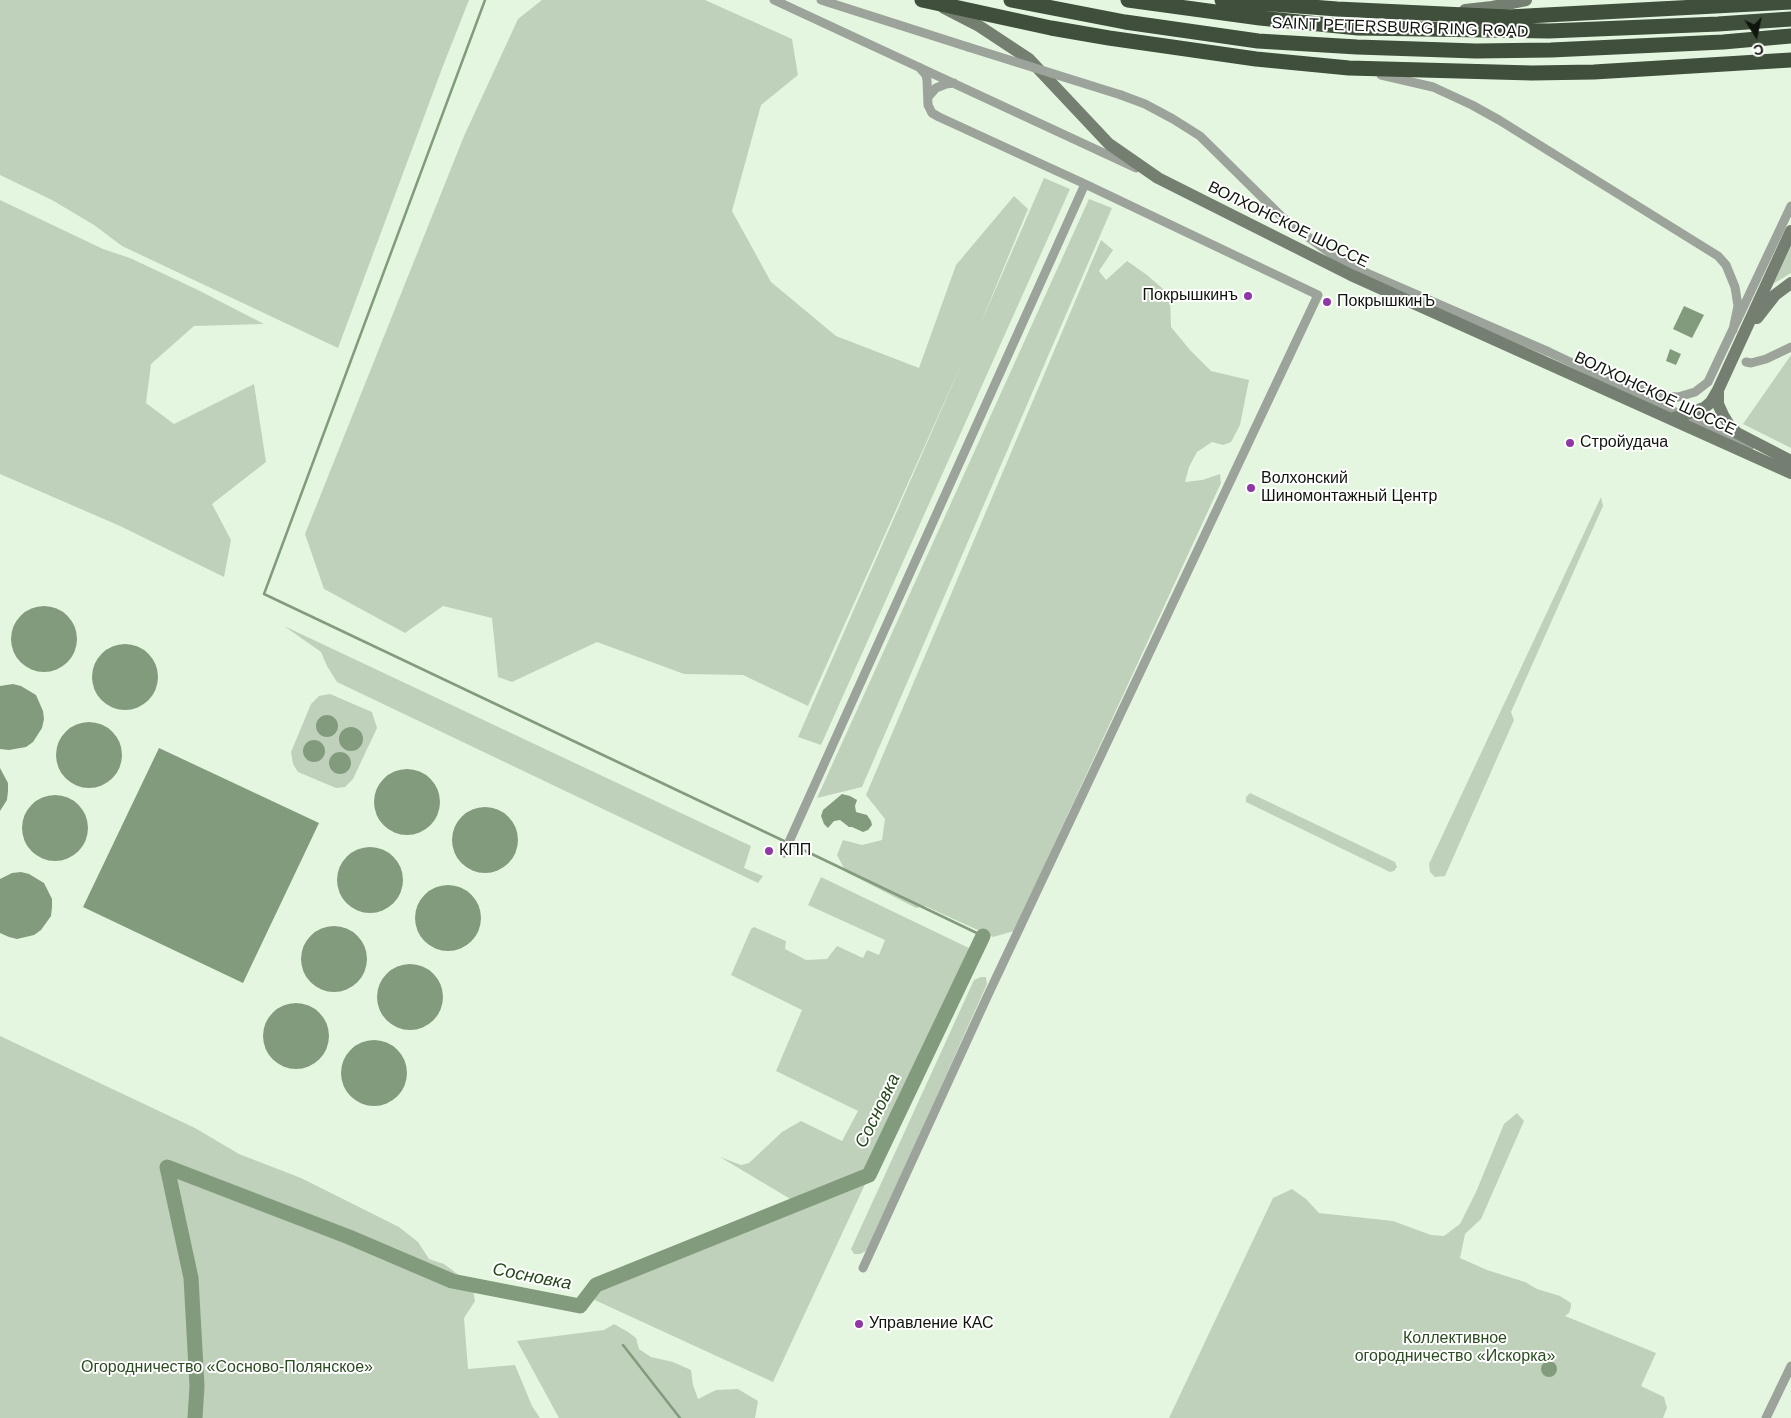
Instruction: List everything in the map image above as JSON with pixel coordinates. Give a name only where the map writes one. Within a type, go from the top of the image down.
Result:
[{"type":"highway","name":"SAINT PETERSBURG RING ROAD","points":[[1011,0],[1125,22],[1258,41],[1357,47],[1476,51],[1551,50],[1723,42],[1791,36]]},
{"type":"highway","name":"SAINT PETERSBURG RING ROAD","points":[[1128,0],[1260,18],[1358,28],[1549,31],[1791,19]]},
{"type":"highway","points":[[1222,0],[1410,14],[1508,17],[1791,2]]},
{"type":"highway","points":[[927,1],[1109,38],[1256,60],[1349,68],[1532,73],[1594,72],[1791,60]]},
{"type":"main road","points":[[1410,14],[1492,7],[1526,0]]},
{"type":"main road","points":[[927,1],[979,26],[1029,59],[1109,144],[1158,178]]},
{"type":"main road","name":"ВОЛХОНСКОЕ ШОССЕ","points":[[1158,178],[1351,275],[1676,417],[1791,473]]},
{"type":"main road","points":[[1676,417],[1704,408],[1711,402],[1791,230]]},
{"type":"main road","points":[[1737,349],[1762,310],[1775,295],[1791,283]]},
{"type":"main road","points":[[1718,390],[1718,404],[1729,425],[1737,433],[1791,462]]},
{"type":"street","name":"ВОЛХОНСКОЕ ШОССЕ","points":[[774,0],[1158,178]]},
{"type":"street","name":"ВОЛХОНСКОЕ ШОССЕ","points":[[821,0],[1145,104],[1200,136],[1281,216],[1337,258],[1371,275],[1504,332],[1593,373],[1676,417],[1791,466]]},
{"type":"street","points":[[863,1268],[983,1006],[1318,295],[1085,184],[938,118],[928,106],[926,75],[918,67]]},
{"type":"street","points":[[1349,68],[1433,87],[1472,105],[1506,124],[1718,256],[1726,265],[1735,287],[1738,306],[1733,330]]},
{"type":"street","points":[[928,97],[936,88],[954,83]]},
{"type":"street","points":[[784,852],[1085,184]]},
{"type":"street","points":[[1593,373],[1655,394],[1678,397],[1702,388],[1708,382],[1791,206]]},
{"type":"street","points":[[1746,362],[1766,360],[1791,347]]},
{"type":"street","points":[[1766,1418],[1791,1366]]},
{"type":"green space","points":[[0,0],[469,0],[338,348],[122,246],[94,225],[52,200],[0,175]]},
{"type":"green space","points":[[542,0],[705,0],[792,39],[798,75],[761,105],[732,211],[771,282],[836,336],[919,368],[956,265],[1014,196],[1028,209],[980,325],[1044,178],[1070,189],[821,745],[798,737],[965,356],[808,706],[743,675],[684,674],[597,642],[512,682],[498,677],[492,618],[443,606],[405,633],[324,589],[305,534],[464,136],[518,19]]},
{"type":"green space","points":[[1089,199],[1112,208],[862,787],[817,798]]},
{"type":"green space","points":[[0,200],[103,249],[130,258],[264,324],[194,326],[151,364],[146,403],[174,424],[254,384],[266,462],[212,504],[231,540],[224,577],[120,526],[0,474]]},
{"type":"green space","points":[[1101,240],[1113,250],[1099,271],[1106,280],[1127,261],[1170,295],[1171,327],[1211,371],[1249,380],[1240,425],[1231,442],[1223,445],[1212,442],[1197,452],[1189,467],[1185,482],[1202,480],[1220,474],[1221,483],[1014,931],[993,937],[925,906],[916,908],[846,872],[837,855],[843,840],[862,845],[882,840],[885,819],[866,795]]},
{"type":"green space","points":[[1791,246],[1791,273],[1773,284]]},
{"type":"green space","points":[[1791,355],[1791,448],[1743,424]]},
{"type":"green space","points":[[1601,497],[1603,506],[1511,712],[1514,720],[1445,876],[1435,877],[1430,872],[1429,864]]},
{"type":"green space","points":[[284,626],[751,846],[744,868],[763,876],[758,883],[337,682],[321,652]]},
{"type":"green space","points":[[330,694],[372,712],[377,728],[353,779],[345,787],[336,788],[298,772],[293,764],[291,752],[311,704],[319,696]]},
{"type":"green space","points":[[1250,793],[1395,862],[1397,867],[1394,871],[1390,872],[1246,802],[1246,797]]},
{"type":"green space","points":[[821,877],[971,949],[868,1168],[792,1200],[720,1157],[741,1165],[749,1163],[782,1132],[801,1121],[842,1141],[858,1111],[776,1071],[802,1010],[731,975],[751,929],[754,927],[786,941],[785,949],[806,960],[827,959],[837,946],[863,958],[867,950],[879,955],[885,940],[808,905]]},
{"type":"green space","points":[[986,977],[987,984],[891,1198],[866,1251],[854,1254],[851,1249],[974,980]]},
{"type":"green space","name":"Огородничество «Сосново-Полянское»","points":[[0,1036],[195,1128],[239,1154],[301,1178],[399,1227],[418,1242],[429,1259],[444,1264],[472,1285],[475,1301],[464,1318],[468,1369],[515,1365],[532,1406],[540,1418],[0,1418]]},
{"type":"green space","name":"Коллективное огородничество «Искорка»","points":[[1517,1113],[1524,1121],[1481,1219],[1465,1234],[1460,1258],[1487,1270],[1525,1282],[1537,1289],[1560,1296],[1571,1303],[1569,1313],[1565,1316],[1656,1353],[1641,1386],[1664,1397],[1667,1408],[1663,1418],[1169,1418],[1273,1198],[1292,1189],[1306,1199],[1319,1213],[1393,1221],[1431,1235],[1444,1236],[1460,1224],[1476,1192],[1504,1124]]},
{"type":"green space","points":[[867,1180],[773,1382],[586,1296]]},
{"type":"green space","points":[[614,1324],[636,1338],[639,1349],[651,1357],[673,1362],[691,1370],[693,1385],[698,1399],[716,1390],[738,1389],[758,1401],[755,1418],[559,1418],[517,1341],[604,1330]]},
{"type":"shaded area","points":[[1684,306],[1704,315],[1692,338],[1673,329]]},
{"type":"shaded area","points":[[1670,349],[1681,354],[1676,365],[1666,361]]},
{"type":"shaded area","points":[[44,606],[57,608],[67,616],[75,626],[77,639],[75,652],[67,662],[57,670],[44,672],[31,670],[21,662],[13,652],[11,639],[13,626],[21,616],[31,608]]},
{"type":"shaded area","points":[[125,644],[138,646],[148,654],[156,664],[158,677],[156,690],[148,700],[138,708],[125,710],[112,708],[102,700],[94,690],[92,677],[94,664],[102,654],[112,646]]},
{"type":"shaded area","points":[[13,684],[21,686],[36,695],[43,711],[44,719],[42,728],[33,742],[26,747],[9,750],[0,749],[0,686]]},
{"type":"shaded area","points":[[323,715],[331,715],[338,722],[338,730],[331,737],[323,737],[316,730],[316,722]]},
{"type":"shaded area","points":[[89,722],[102,724],[112,732],[120,742],[122,755],[120,768],[112,778],[102,786],[89,788],[76,786],[66,778],[58,768],[56,755],[58,742],[66,732],[76,724]]},
{"type":"shaded area","points":[[351,727],[359,731],[363,739],[359,747],[351,751],[343,747],[339,739],[343,731]]},
{"type":"shaded area","points":[[310,740],[318,740],[325,747],[325,755],[318,762],[310,762],[303,755],[303,747]]},
{"type":"shaded area","points":[[159,748],[319,823],[243,983],[83,907]]},
{"type":"shaded area","points":[[336,752],[344,752],[351,759],[351,767],[344,774],[336,774],[329,767],[329,759]]},
{"type":"shaded area","points":[[0,768],[8,783],[8,791],[7,800],[0,811]]},
{"type":"shaded area","points":[[407,769],[420,771],[430,779],[438,789],[440,802],[438,815],[430,825],[420,833],[407,835],[394,833],[384,825],[376,815],[374,802],[376,789],[384,779],[394,771]]},
{"type":"shaded area","points":[[842,794],[857,800],[856,812],[867,815],[871,821],[872,825],[868,830],[863,832],[849,827],[840,820],[834,821],[828,828],[824,824],[821,816],[823,810]]},
{"type":"shaded area","points":[[55,795],[68,797],[78,805],[86,815],[88,828],[86,841],[78,851],[68,859],[55,861],[42,859],[32,851],[24,841],[22,828],[24,815],[32,805],[42,797]]},
{"type":"shaded area","points":[[485,807],[498,809],[508,817],[516,827],[518,840],[516,853],[508,863],[498,871],[485,873],[472,871],[462,863],[454,853],[452,840],[454,827],[462,817],[472,809]]},
{"type":"shaded area","points":[[370,847],[383,849],[393,857],[401,867],[403,880],[401,893],[393,903],[383,911],[370,913],[357,911],[347,903],[339,893],[337,880],[339,867],[347,857],[357,849]]},
{"type":"shaded area","points":[[21,872],[29,874],[44,883],[52,899],[52,907],[51,916],[41,930],[34,935],[17,939],[0,933],[0,879],[12,873]]},
{"type":"shaded area","points":[[448,885],[461,887],[471,895],[479,905],[481,918],[479,931],[471,941],[461,949],[448,951],[435,949],[425,941],[417,931],[415,918],[417,905],[425,895],[435,887]]},
{"type":"shaded area","points":[[334,926],[347,928],[357,936],[365,946],[367,959],[365,972],[357,982],[347,990],[334,992],[321,990],[311,982],[303,972],[301,959],[303,946],[311,936],[321,928]]},
{"type":"shaded area","points":[[410,964],[423,966],[433,974],[441,984],[443,997],[441,1010],[433,1020],[423,1028],[410,1030],[397,1028],[387,1020],[379,1010],[377,997],[379,984],[387,974],[397,966]]},
{"type":"shaded area","points":[[296,1003],[309,1005],[319,1013],[327,1023],[329,1036],[327,1049],[319,1059],[309,1067],[296,1069],[283,1067],[273,1059],[265,1049],[263,1036],[265,1023],[273,1013],[283,1005]]},
{"type":"shaded area","points":[[374,1040],[387,1042],[397,1050],[405,1060],[407,1073],[405,1086],[397,1096],[387,1104],[374,1106],[361,1104],[351,1096],[343,1086],[341,1073],[343,1060],[351,1050],[361,1042]]},
{"type":"shaded area","points":[[1546,1361],[1552,1361],[1557,1366],[1555,1375],[1546,1377],[1541,1372],[1541,1366]]},
{"type":"waterway","points":[[485,0],[264,594],[784,841]]},
{"type":"waterway","points":[[793,845],[983,936]]},
{"type":"waterway","name":"Сосновка","points":[[195,1418],[197,1386],[191,1278],[167,1167],[349,1237],[452,1281],[580,1306],[596,1285],[869,1175],[983,936]]},
{"type":"waterway","points":[[623,1345],[680,1418]]},
{"type":"place","name":"Покрышкинъ","points":[[1248,296]]},
{"type":"place","name":"ПокрышкинЪ","points":[[1327,302]]},
{"type":"place","name":"Стройудача","points":[[1570,443]]},
{"type":"place","name":"Волхонский Шиномонтажный Центр","points":[[1251,488]]},
{"type":"place","name":"КПП","points":[[769,851]]},
{"type":"place","name":"Управление КАС","points":[[859,1324]]}]
